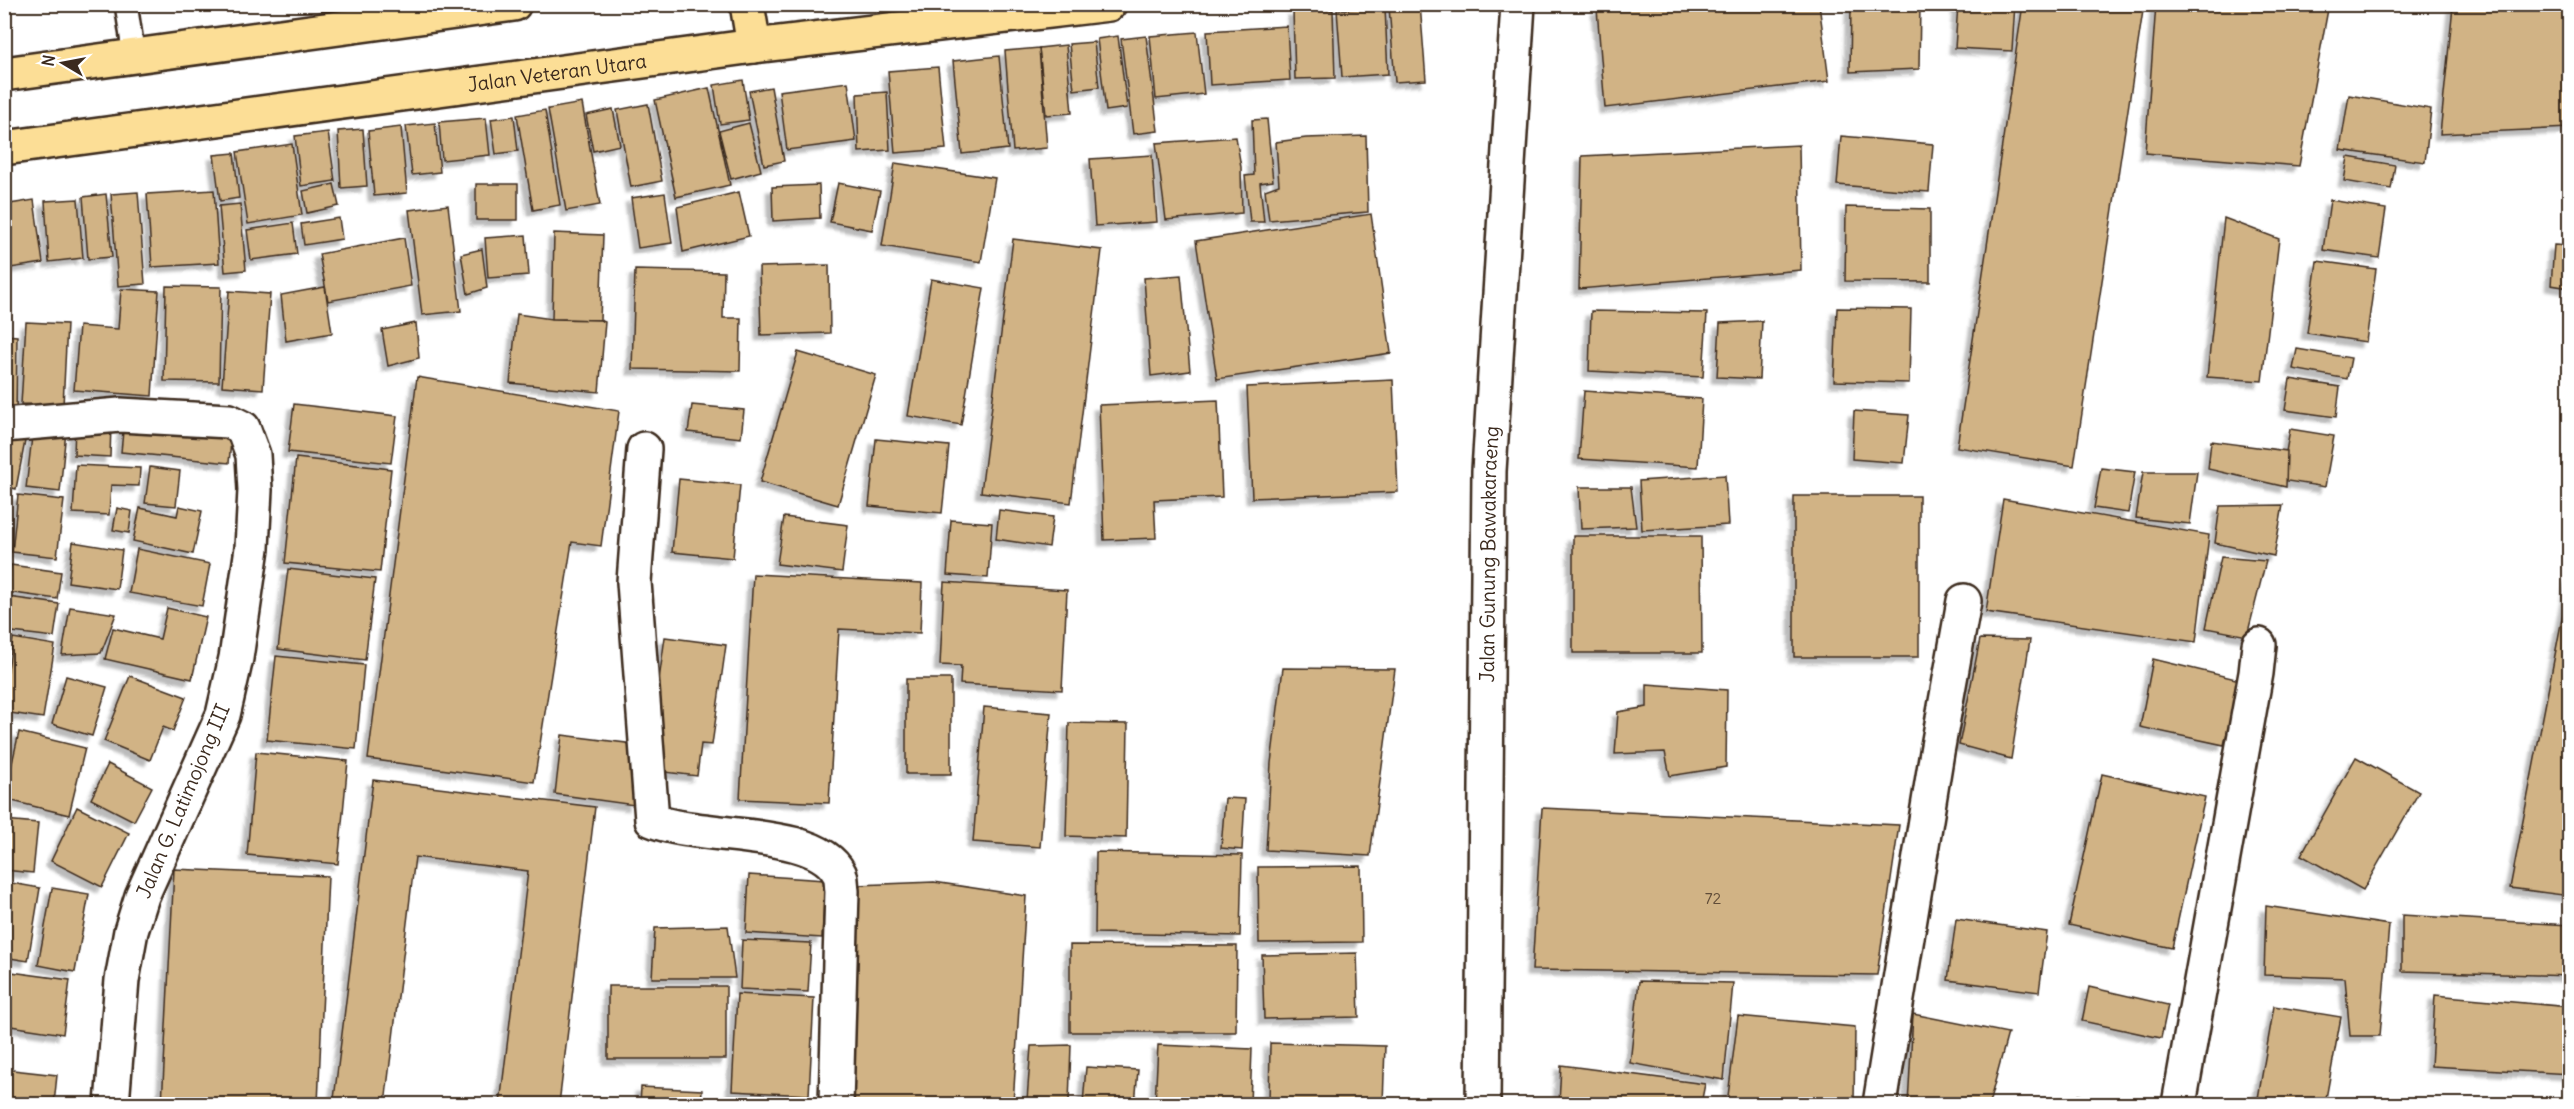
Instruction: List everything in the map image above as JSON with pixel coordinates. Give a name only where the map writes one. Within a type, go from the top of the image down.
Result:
[{"type":"highway","points":[[4,74],[134,56],[402,12],[514,4]]},
{"type":"highway","points":[[747,4],[754,46]]},
{"type":"highway","name":"Jalan Veteran Utara","points":[[4,148],[754,46],[1109,4]]},
{"type":"street","name":"Jalan Gunung Bawakaraeng","points":[[1483,1104],[1489,471],[1518,4]]},
{"type":"street","name":"Jalan G. Latimojong III","points":[[4,425],[120,415],[229,421],[243,428],[253,455],[255,490],[252,548],[236,658],[223,715],[142,896],[131,931],[122,980],[112,1104]]},
{"type":"street","points":[[644,449],[634,582],[652,820],[680,829],[771,839],[809,848],[824,857],[839,873],[842,891],[836,1104]]},
{"type":"street","points":[[1880,1104],[1964,601]]},
{"type":"street","points":[[2179,1104],[2256,673],[2259,645]]},
{"type":"lane","points":[[126,4],[134,56]]},
{"type":"building","points":[[1420,4],[1426,80],[1395,82],[1389,7]]},
{"type":"building","points":[[1625,4],[1819,4],[1829,81],[1605,108],[1597,9]]},
{"type":"building","points":[[1851,4],[1920,4],[1919,69],[1850,72]]},
{"type":"building","points":[[1958,4],[2015,4],[2012,51],[1955,48]]},
{"type":"building","points":[[2023,4],[2144,4],[2074,466],[1957,447]]},
{"type":"building","points":[[2156,4],[2329,4],[2299,166],[2145,153]]},
{"type":"building","points":[[2570,4],[2570,128],[2440,134],[2453,6]]},
{"type":"building","points":[[1385,7],[1388,74],[1342,77],[1337,10]]},
{"type":"building","points":[[1333,10],[1335,78],[1295,79],[1293,11]]},
{"type":"building","points":[[1287,26],[1290,80],[1210,85],[1207,31]]},
{"type":"building","points":[[1197,32],[1204,94],[1156,99],[1150,36]]},
{"type":"building","points":[[1118,36],[1127,108],[1106,111],[1097,39]]},
{"type":"building","points":[[1146,36],[1158,131],[1133,134],[1121,39]]},
{"type":"building","points":[[1094,42],[1099,87],[1074,90],[1069,44]]},
{"type":"building","points":[[1066,45],[1072,113],[1046,115],[1039,48]]},
{"type":"building","points":[[1039,48],[1047,148],[1013,151],[1005,51]]},
{"type":"building","points":[[999,56],[1008,149],[962,154],[953,61]]},
{"type":"building","points":[[938,67],[946,149],[895,153],[888,71]]},
{"type":"building","points":[[743,80],[749,120],[720,124],[714,85]]},
{"type":"building","points":[[848,82],[856,141],[787,150],[779,91]]},
{"type":"building","points":[[771,87],[784,161],[764,165],[749,91]]},
{"type":"building","points":[[709,88],[730,185],[676,197],[655,100]]},
{"type":"building","points":[[887,92],[890,150],[859,152],[857,94]]},
{"type":"building","points":[[2349,95],[2431,109],[2425,162],[2340,150]]},
{"type":"building","points":[[582,103],[600,205],[566,211],[548,109]]},
{"type":"building","points":[[648,104],[662,181],[631,187],[617,110]]},
{"type":"building","points":[[613,109],[620,145],[593,151],[586,115]]},
{"type":"building","points":[[545,110],[560,205],[533,210],[517,115]]},
{"type":"building","points":[[514,116],[518,151],[496,154],[491,119]]},
{"type":"building","points":[[486,118],[490,155],[442,160],[439,122]]},
{"type":"building","points":[[1267,119],[1273,181],[1260,183],[1264,222],[1250,222],[1245,176],[1254,175],[1252,120]]},
{"type":"building","points":[[435,123],[440,172],[412,175],[406,126]]},
{"type":"building","points":[[749,123],[761,171],[731,179],[719,131]]},
{"type":"building","points":[[401,127],[407,193],[374,196],[368,131]]},
{"type":"building","points":[[363,129],[367,186],[341,188],[338,131]]},
{"type":"building","points":[[328,132],[335,181],[301,186],[295,136]]},
{"type":"building","points":[[1366,136],[1368,212],[1269,220],[1265,190],[1279,185],[1276,142],[1306,138]]},
{"type":"building","points":[[1841,136],[1933,144],[1929,192],[1837,185]]},
{"type":"building","points":[[1236,137],[1241,167],[1242,213],[1166,220],[1156,143]]},
{"type":"building","points":[[292,144],[302,215],[248,224],[237,152]]},
{"type":"building","points":[[1799,145],[1801,270],[1579,289],[1582,156]]},
{"type":"building","points":[[234,153],[239,198],[220,201],[214,155]]},
{"type":"building","points":[[1152,155],[1157,222],[1095,226],[1090,159]]},
{"type":"building","points":[[2348,157],[2395,165],[2391,189],[2344,181]]},
{"type":"building","points":[[895,163],[995,178],[981,262],[882,246]]},
{"type":"building","points":[[838,183],[880,191],[872,230],[830,222]]},
{"type":"building","points":[[334,184],[339,206],[307,213],[303,191]]},
{"type":"building","points":[[476,184],[518,184],[518,220],[476,220]]},
{"type":"building","points":[[819,185],[820,218],[773,221],[772,187]]},
{"type":"building","points":[[214,190],[219,263],[152,267],[147,194]]},
{"type":"building","points":[[138,192],[145,284],[118,286],[111,194]]},
{"type":"building","points":[[739,192],[749,236],[683,252],[677,207]]},
{"type":"building","points":[[665,193],[672,243],[638,248],[631,198]]},
{"type":"building","points":[[106,194],[112,257],[88,259],[83,197]]},
{"type":"building","points":[[78,199],[83,258],[49,262],[45,201]]},
{"type":"building","points":[[34,200],[43,263],[4,269],[4,205]]},
{"type":"building","points":[[2330,200],[2386,209],[2379,258],[2323,250]]},
{"type":"building","points":[[240,204],[246,270],[225,272],[219,206]]},
{"type":"building","points":[[448,205],[461,311],[422,315],[409,210]]},
{"type":"building","points":[[1846,207],[1930,209],[1930,282],[1845,281]]},
{"type":"building","points":[[1371,214],[1391,353],[1217,379],[1196,241]]},
{"type":"building","points":[[339,218],[342,239],[304,245],[301,224]]},
{"type":"building","points":[[2224,218],[2279,239],[2262,381],[2207,377]]},
{"type":"building","points":[[293,223],[297,254],[251,260],[247,230]]},
{"type":"building","points":[[554,233],[603,235],[600,320],[552,319]]},
{"type":"building","points":[[526,235],[529,275],[488,278],[485,238]]},
{"type":"building","points":[[404,238],[411,286],[328,301],[319,254]]},
{"type":"building","points":[[1013,239],[1102,250],[1071,503],[981,492]]},
{"type":"building","points":[[2554,245],[2570,246],[2570,288],[2551,285]]},
{"type":"building","points":[[482,249],[487,288],[468,294],[461,254]]},
{"type":"building","points":[[2317,261],[2376,269],[2366,342],[2307,333]]},
{"type":"building","points":[[829,265],[830,333],[761,335],[759,267]]},
{"type":"building","points":[[635,270],[724,272],[723,318],[741,318],[740,371],[632,369]]},
{"type":"building","points":[[1181,275],[1190,371],[1151,376],[1144,278]]},
{"type":"building","points":[[931,279],[984,288],[961,425],[908,416]]},
{"type":"building","points":[[166,286],[221,287],[219,382],[164,381]]},
{"type":"building","points":[[325,287],[332,333],[286,341],[281,295]]},
{"type":"building","points":[[121,289],[159,291],[152,396],[74,390],[79,326],[118,329]]},
{"type":"building","points":[[229,291],[270,294],[263,389],[222,386]]},
{"type":"building","points":[[1837,308],[1911,309],[1909,383],[1834,381]]},
{"type":"building","points":[[1591,311],[1707,313],[1703,377],[1589,371]]},
{"type":"building","points":[[517,314],[552,319],[605,322],[599,392],[510,383]]},
{"type":"building","points":[[1762,321],[1759,379],[1717,377],[1720,323]]},
{"type":"building","points":[[26,322],[67,324],[63,406],[21,404]]},
{"type":"building","points":[[416,323],[419,358],[388,366],[382,330]]},
{"type":"building","points":[[4,335],[17,336],[16,418],[4,417]]},
{"type":"building","points":[[2297,349],[2351,358],[2347,379],[2293,369]]},
{"type":"building","points":[[798,352],[876,375],[838,505],[760,482]]},
{"type":"building","points":[[417,377],[619,411],[601,546],[572,542],[534,782],[368,759]]},
{"type":"building","points":[[2290,379],[2340,387],[2336,417],[2285,410]]},
{"type":"building","points":[[1393,380],[1398,492],[1252,498],[1247,387]]},
{"type":"building","points":[[1584,391],[1702,399],[1698,467],[1579,459]]},
{"type":"building","points":[[1218,400],[1222,497],[1154,500],[1156,538],[1104,540],[1099,405]]},
{"type":"building","points":[[294,404],[397,416],[391,463],[288,452]]},
{"type":"building","points":[[692,405],[744,410],[741,438],[688,432]]},
{"type":"building","points":[[1854,411],[1909,415],[1904,463],[1852,459]]},
{"type":"building","points":[[124,421],[232,430],[229,463],[121,452]]},
{"type":"building","points":[[75,422],[111,425],[110,457],[74,455]]},
{"type":"building","points":[[33,428],[66,431],[60,492],[26,488]]},
{"type":"building","points":[[2290,429],[2334,436],[2325,487],[2281,480]]},
{"type":"building","points":[[4,437],[25,441],[16,489],[4,486]]},
{"type":"building","points":[[876,439],[949,446],[942,513],[869,506]]},
{"type":"building","points":[[2211,441],[2287,451],[2286,487],[2208,469]]},
{"type":"building","points":[[296,458],[391,469],[380,572],[285,563]]},
{"type":"building","points":[[76,465],[140,468],[139,486],[111,485],[109,515],[73,513]]},
{"type":"building","points":[[150,467],[180,471],[176,506],[145,503]]},
{"type":"building","points":[[2101,468],[2135,472],[2128,513],[2094,508]]},
{"type":"building","points":[[2143,472],[2197,472],[2190,524],[2136,518]]},
{"type":"building","points":[[1725,475],[1728,525],[1642,530],[1639,481]]},
{"type":"building","points":[[679,479],[740,485],[733,558],[672,552]]},
{"type":"building","points":[[1579,487],[1631,487],[1636,527],[1581,529]]},
{"type":"building","points":[[4,494],[10,494],[4,534]]},
{"type":"building","points":[[18,495],[64,500],[57,557],[12,552]]},
{"type":"building","points":[[1794,496],[1919,496],[1919,657],[1794,657]]},
{"type":"building","points":[[2003,499],[2209,535],[2196,642],[1986,612]]},
{"type":"building","points":[[2283,505],[2274,556],[2215,543],[2220,506]]},
{"type":"building","points":[[179,506],[202,511],[193,554],[133,541],[140,508],[177,516]]},
{"type":"building","points":[[117,508],[132,511],[129,533],[113,530]]},
{"type":"building","points":[[999,510],[1053,517],[1049,547],[996,539]]},
{"type":"building","points":[[784,517],[848,525],[842,572],[777,564]]},
{"type":"building","points":[[951,520],[992,523],[988,578],[947,575]]},
{"type":"building","points":[[1573,536],[1701,536],[1702,653],[1573,653]]},
{"type":"building","points":[[73,542],[122,550],[117,589],[68,582]]},
{"type":"building","points":[[137,549],[210,564],[202,606],[129,593]]},
{"type":"building","points":[[2221,557],[2266,561],[2247,636],[2206,628]]},
{"type":"building","points":[[11,565],[61,572],[57,599],[7,592]]},
{"type":"building","points":[[288,569],[375,579],[365,660],[278,649]]},
{"type":"building","points":[[753,574],[922,583],[920,633],[839,629],[829,803],[740,799]]},
{"type":"building","points":[[2570,577],[2570,896],[2510,888]]},
{"type":"building","points":[[944,582],[1067,590],[1062,690],[960,684],[961,666],[940,665]]},
{"type":"building","points":[[8,597],[59,604],[54,637],[4,631]]},
{"type":"building","points":[[70,607],[116,614],[101,653],[62,655]]},
{"type":"building","points":[[167,608],[206,617],[192,679],[105,659],[113,628],[160,639]]},
{"type":"building","points":[[665,637],[726,645],[712,745],[701,744],[697,776],[657,771],[651,737]]},
{"type":"building","points":[[13,638],[55,645],[43,718],[4,712],[4,694]]},
{"type":"building","points":[[1980,639],[2030,640],[2011,759],[1959,745]]},
{"type":"building","points":[[276,656],[364,665],[356,749],[267,740]]},
{"type":"building","points":[[2153,659],[2240,680],[2224,745],[2140,727]]},
{"type":"building","points":[[1283,668],[1395,669],[1370,856],[1266,850],[1271,763]]},
{"type":"building","points":[[66,676],[107,687],[92,736],[52,724]]},
{"type":"building","points":[[130,676],[186,697],[173,731],[163,727],[150,760],[104,741]]},
{"type":"building","points":[[906,679],[951,679],[951,774],[906,774]]},
{"type":"building","points":[[1647,684],[1727,690],[1726,767],[1670,776],[1665,752],[1615,754],[1618,712],[1647,707]]},
{"type":"building","points":[[984,707],[1051,713],[1040,847],[973,842]]},
{"type":"building","points":[[1069,723],[1128,724],[1126,838],[1066,836]]},
{"type":"building","points":[[19,732],[85,748],[69,815],[4,799]]},
{"type":"building","points":[[562,735],[642,745],[634,805],[555,794]]},
{"type":"building","points":[[256,752],[348,761],[338,864],[247,855]]},
{"type":"building","points":[[2356,757],[2419,792],[2363,890],[2301,855]]},
{"type":"building","points":[[108,764],[152,787],[134,821],[91,799]]},
{"type":"building","points":[[2102,774],[2205,797],[2172,948],[2069,925]]},
{"type":"building","points":[[373,780],[595,807],[559,1104],[500,1104],[528,871],[415,857],[385,1104],[334,1099]]},
{"type":"building","points":[[1225,798],[1245,799],[1242,850],[1221,848]]},
{"type":"building","points":[[77,807],[129,833],[102,887],[51,861]]},
{"type":"building","points":[[1542,808],[1899,825],[1877,975],[1532,970]]},
{"type":"building","points":[[4,820],[38,823],[33,873],[4,870]]},
{"type":"building","points":[[1096,852],[1242,855],[1240,936],[1095,933]]},
{"type":"building","points":[[1361,866],[1362,942],[1259,943],[1258,867]]},
{"type":"building","points":[[174,869],[328,876],[318,1104],[162,1104]]},
{"type":"building","points":[[749,875],[825,880],[822,938],[746,933]]},
{"type":"building","points":[[6,882],[40,888],[28,961],[4,957]]},
{"type":"building","points":[[934,882],[1026,896],[1013,1104],[839,1104],[858,885]]},
{"type":"building","points":[[52,888],[89,894],[75,972],[38,965]]},
{"type":"building","points":[[2266,906],[2389,925],[2380,1036],[2350,1036],[2345,978],[2264,975]]},
{"type":"building","points":[[2402,915],[2570,925],[2570,976],[2402,971]]},
{"type":"building","points":[[1956,919],[2047,932],[2039,992],[1948,980]]},
{"type":"building","points":[[728,926],[735,978],[652,978],[655,928]]},
{"type":"building","points":[[742,940],[811,943],[808,992],[740,989]]},
{"type":"building","points":[[1070,945],[1237,946],[1236,1032],[1070,1032]]},
{"type":"building","points":[[1357,953],[1359,1017],[1264,1019],[1262,955]]},
{"type":"building","points":[[4,971],[70,980],[63,1034],[4,1025]]},
{"type":"building","points":[[1639,981],[1733,983],[1724,1080],[1630,1063]]},
{"type":"building","points":[[608,986],[726,986],[726,1059],[608,1059]]},
{"type":"building","points":[[2089,987],[2168,1005],[2161,1038],[2082,1021]]},
{"type":"building","points":[[737,994],[814,998],[809,1095],[732,1091]]},
{"type":"building","points":[[2435,995],[2570,1007],[2570,1074],[2431,1066]]},
{"type":"building","points":[[2274,1006],[2341,1017],[2325,1104],[2257,1104]]},
{"type":"building","points":[[1913,1014],[2008,1033],[1989,1104],[1908,1104]]},
{"type":"building","points":[[1738,1016],[1855,1027],[1854,1104],[1727,1104]]},
{"type":"building","points":[[1270,1043],[1385,1046],[1383,1104],[1269,1104]]},
{"type":"building","points":[[1071,1045],[1069,1103],[1027,1100],[1031,1046]]},
{"type":"building","points":[[1158,1045],[1252,1049],[1250,1104],[1155,1104]]},
{"type":"building","points":[[1561,1065],[1705,1084],[1701,1104],[1559,1104]]},
{"type":"building","points":[[1086,1067],[1138,1070],[1135,1104],[1083,1104]]},
{"type":"building","points":[[4,1069],[57,1075],[54,1104],[4,1104]]},
{"type":"building","points":[[641,1087],[702,1090],[701,1104],[640,1104]]},
{"type":"building","points":[[2078,1095],[2129,1104],[2076,1104]]},
{"type":"building","points":[[717,1100],[806,1103],[806,1104],[717,1104]]}]
